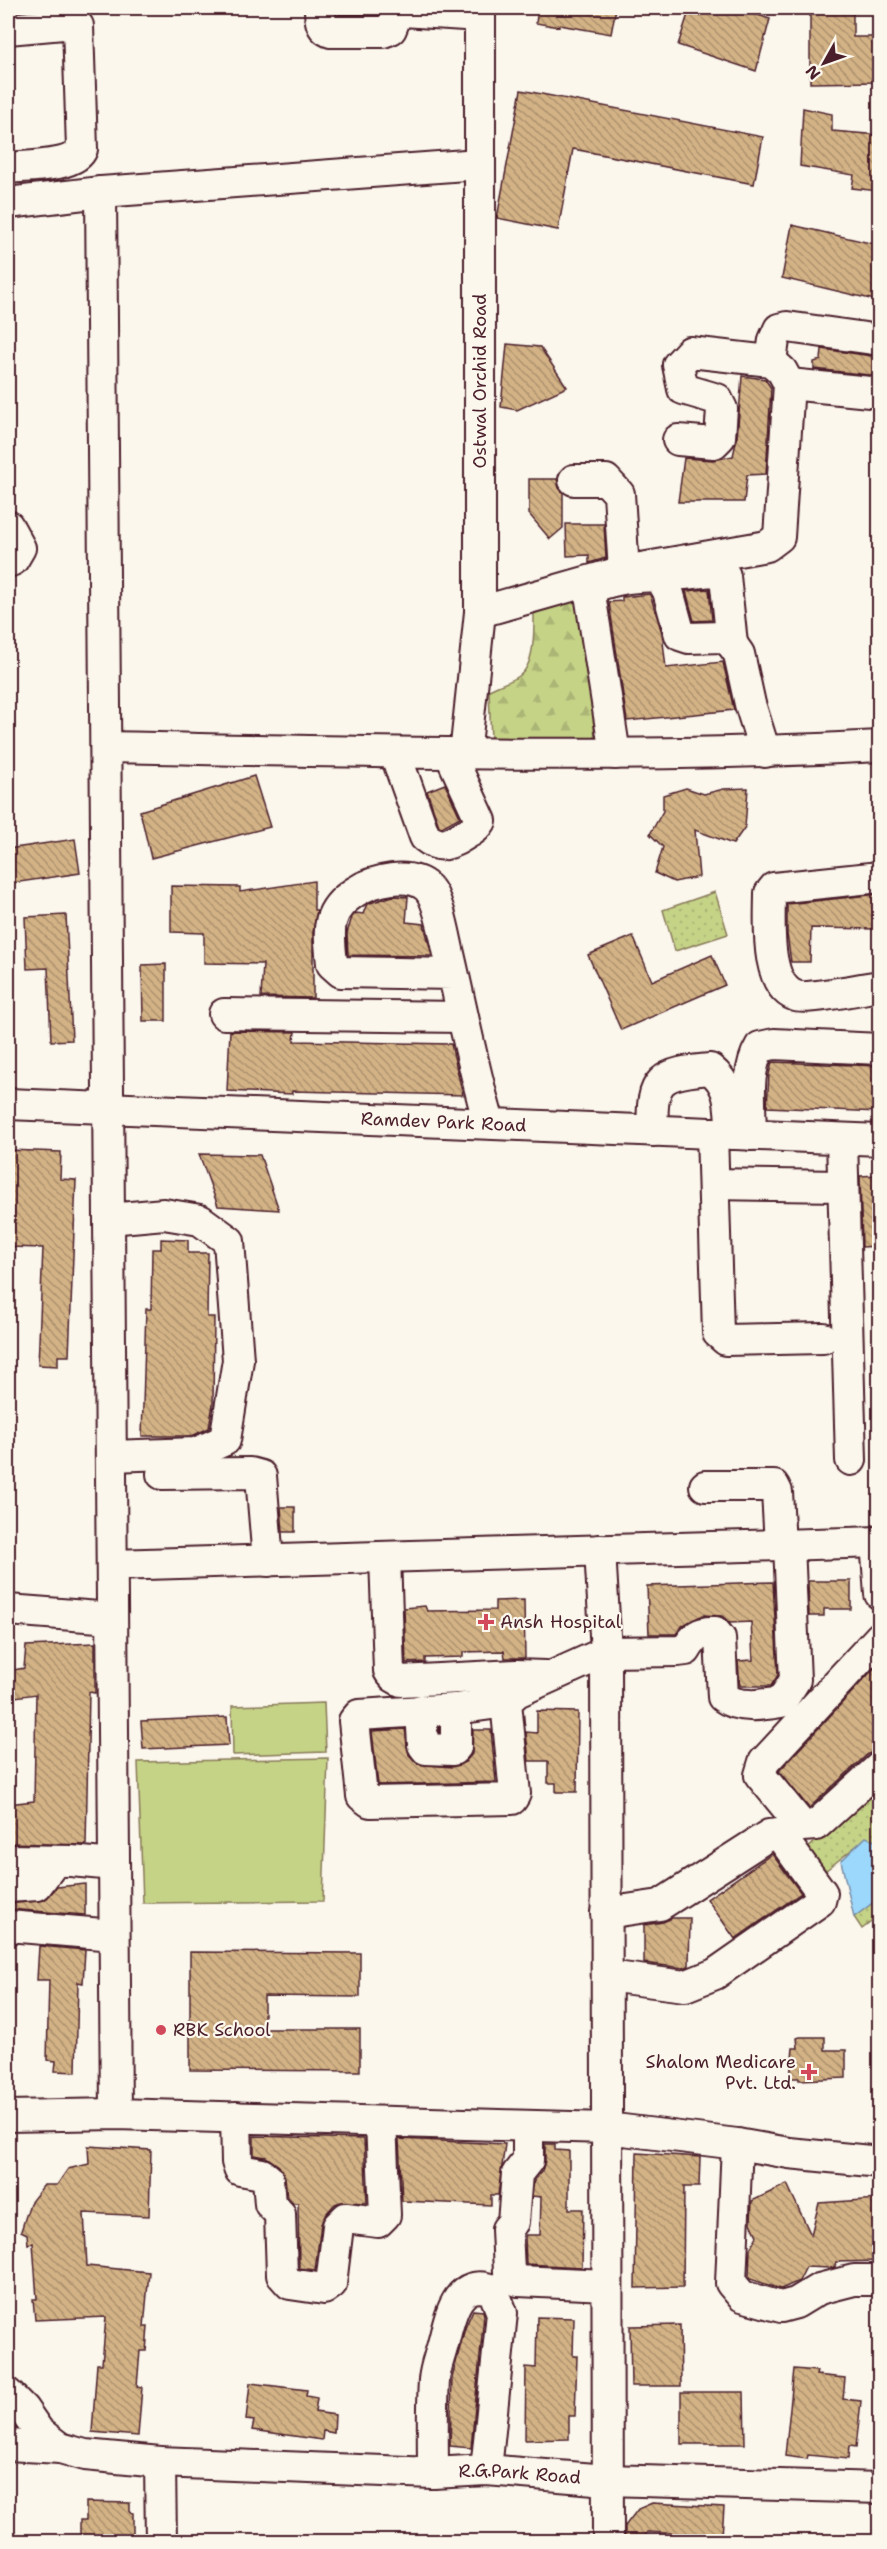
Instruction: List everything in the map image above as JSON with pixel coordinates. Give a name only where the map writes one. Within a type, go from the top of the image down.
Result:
[{"type":"street","points":[[320,8],[320,22],[327,31],[331,32],[383,32],[391,29],[397,14],[404,11],[480,12]]},
{"type":"street","name":"Ostwal Orchid Road","points":[[457,754],[480,612],[480,12]]},
{"type":"street","points":[[8,29],[74,23],[78,27],[82,149],[81,155],[72,161],[8,168]]},
{"type":"street","points":[[8,203],[101,192],[479,164]]},
{"type":"street","points":[[101,192],[116,2114]]},
{"type":"street","points":[[480,612],[624,571],[767,546],[779,537],[780,372],[774,340],[779,329],[787,327],[879,339]]},
{"type":"street","points":[[678,440],[714,443],[720,437],[722,409],[717,399],[683,389],[678,365],[690,352],[879,393]]},
{"type":"street","points":[[574,480],[606,480],[619,494],[624,571]]},
{"type":"street","points":[[8,526],[20,548],[13,560],[8,562]]},
{"type":"street","points":[[615,754],[590,594],[594,587],[647,576],[660,577],[712,571],[725,576],[732,644]]},
{"type":"street","points":[[660,577],[668,591],[680,635],[689,638],[723,637],[740,654],[750,704],[765,752]]},
{"type":"street","points":[[106,747],[457,754],[615,754],[765,752],[879,746]]},
{"type":"street","points":[[394,753],[425,837],[439,845],[449,845],[475,829],[481,821],[457,754]]},
{"type":"street","points":[[879,877],[774,888],[770,893],[771,955],[784,989],[798,997],[879,986]]},
{"type":"street","points":[[453,974],[489,1123]]},
{"type":"street","points":[[224,1014],[464,1017]]},
{"type":"street","points":[[823,1338],[726,1341],[718,1333],[714,1184],[732,1134],[754,1057],[760,1047],[774,1044],[879,1049]]},
{"type":"street","points":[[653,1131],[653,1097],[664,1080],[677,1072],[710,1070],[722,1078],[726,1087],[732,1134]]},
{"type":"street","name":"Ramdev Park Road","points":[[8,1104],[879,1140]]},
{"type":"street","points":[[842,1139],[851,1460]]},
{"type":"street","points":[[714,1184],[843,1186]]},
{"type":"street","points":[[109,1219],[164,1214],[200,1221],[229,1241],[238,1359],[225,1440],[196,1454],[111,1466]]},
{"type":"street","points":[[111,1466],[250,1473],[261,1476],[268,1561]]},
{"type":"street","points":[[506,1702],[516,1794],[512,1799],[370,1803],[362,1796],[354,1721],[359,1715],[456,1709],[506,1702],[518,1692],[606,1652],[686,1650],[692,1638],[703,1631],[715,1632],[720,1638],[723,1697],[729,1701],[756,1706],[780,1702],[795,1680],[785,1545],[777,1492],[774,1486],[705,1486]]},
{"type":"street","points":[[112,1565],[878,1542],[879,1594]]},
{"type":"street","points":[[600,1550],[606,1652],[608,2541]]},
{"type":"street","points":[[385,1557],[389,1671],[394,1677],[401,1681],[516,1675],[551,1676]]},
{"type":"street","points":[[8,1610],[112,1618]]},
{"type":"street","points":[[879,1636],[764,1762],[760,1775],[802,1826],[809,1826],[816,1825],[879,1767]]},
{"type":"street","points":[[421,1710],[423,1745],[426,1749],[453,1750],[456,1747],[456,1709]]},
{"type":"street","points":[[606,1913],[660,1905],[769,1835],[779,1834],[822,1893],[820,1901],[740,1958],[705,1978],[685,1986],[607,1976]]},
{"type":"street","points":[[8,1860],[55,1860],[114,1865]]},
{"type":"street","points":[[8,1887],[37,1885],[55,1860]]},
{"type":"street","points":[[8,1926],[114,1935]]},
{"type":"street","points":[[8,2116],[116,2114],[607,2128],[737,2144],[789,2153],[879,2162]]},
{"type":"street","points":[[236,2117],[237,2162],[240,2170],[262,2174],[268,2179],[270,2204],[280,2214],[282,2275],[290,2284],[324,2289],[331,2284],[338,2226],[346,2218],[378,2222],[386,2215],[381,2122]]},
{"type":"street","points":[[528,2126],[528,2160],[517,2174],[513,2222],[507,2229],[510,2271],[518,2280],[607,2285]]},
{"type":"street","points":[[737,2144],[731,2283],[742,2296],[781,2307],[796,2303],[819,2289],[854,2280],[879,2280]]},
{"type":"street","points":[[433,2473],[434,2378],[450,2316],[461,2295],[467,2290],[483,2286],[493,2289],[502,2313],[486,2470]]},
{"type":"street","points":[[8,2394],[23,2409],[39,2432],[60,2448]]},
{"type":"street","points":[[8,2445],[60,2448]]},
{"type":"street","name":"R.G.Park Road","points":[[60,2448],[85,2455],[160,2462],[433,2473],[486,2470],[607,2480],[879,2488]]},
{"type":"street","points":[[160,2462],[161,2541]]},
{"type":"green space","points":[[582,589],[595,738],[491,741],[489,690],[516,678],[524,671],[531,656],[534,614]]},
{"type":"green space","points":[[715,892],[728,934],[675,951],[663,910]]},
{"type":"green space","points":[[324,1703],[326,1752],[233,1755],[232,1706]]},
{"type":"green space","points":[[328,1758],[323,1901],[143,1903],[138,1762]]},
{"type":"green space","points":[[879,1782],[879,1843],[866,1838],[819,1876],[804,1852]]},
{"type":"green space","points":[[879,1898],[879,1916],[862,1929],[854,1917]]},
{"type":"water","points":[[866,1837],[879,1843],[879,1898],[854,1917],[841,1861]]},
{"type":"building","points":[[340,8],[381,8],[378,15],[339,15]]},
{"type":"building","points":[[538,8],[616,8],[611,34],[536,23]]},
{"type":"building","points":[[690,8],[737,8],[770,19],[756,71],[678,45]]},
{"type":"building","points":[[810,12],[853,13],[853,37],[879,37],[879,82],[810,83]]},
{"type":"building","points":[[521,90],[763,137],[754,184],[573,149],[558,230],[497,218]]},
{"type":"building","points":[[803,108],[832,114],[832,131],[879,135],[879,191],[852,188],[854,175],[800,166]]},
{"type":"building","points":[[792,225],[879,245],[879,301],[782,278]]},
{"type":"building","points":[[507,344],[540,347],[567,387],[517,410],[501,407]]},
{"type":"building","points":[[822,349],[879,357],[879,376],[814,369],[814,362],[821,360]]},
{"type":"building","points":[[742,376],[765,379],[771,388],[766,474],[747,475],[744,502],[678,502],[684,458],[713,460],[733,456],[737,438]]},
{"type":"building","points":[[529,479],[557,479],[563,493],[563,528],[550,539],[529,514]]},
{"type":"building","points":[[566,524],[604,524],[606,558],[589,563],[589,555],[567,556]]},
{"type":"building","points":[[709,589],[712,620],[694,621],[686,591]]},
{"type":"building","points":[[650,594],[662,633],[666,668],[723,662],[734,710],[627,721],[609,602],[622,601],[622,597]]},
{"type":"building","points":[[254,776],[270,827],[151,858],[140,811]]},
{"type":"building","points":[[445,784],[460,817],[442,827],[439,826],[427,791]]},
{"type":"building","points":[[686,788],[704,794],[724,789],[748,788],[745,827],[733,844],[695,830],[699,877],[674,882],[655,873],[663,847],[650,834],[663,811],[663,795]]},
{"type":"building","points":[[75,839],[80,873],[13,883],[8,849]]},
{"type":"building","points":[[314,881],[314,910],[317,910],[313,932],[313,998],[261,997],[263,964],[204,963],[204,933],[171,932],[171,886],[240,887],[240,892]]},
{"type":"building","points":[[879,894],[879,929],[811,928],[810,962],[791,962],[787,934],[787,904]]},
{"type":"building","points":[[393,896],[408,897],[406,922],[424,924],[432,956],[348,955],[347,933],[352,917],[356,913],[363,914],[370,903]]},
{"type":"building","points":[[66,915],[72,1040],[51,1041],[48,968],[27,969],[25,917]]},
{"type":"building","points":[[633,936],[652,981],[712,955],[725,985],[621,1030],[588,955]]},
{"type":"building","points":[[166,964],[166,1021],[143,1021],[142,965]]},
{"type":"building","points":[[230,1031],[295,1032],[294,1041],[451,1044],[463,1095],[292,1091],[292,1094],[227,1091]]},
{"type":"building","points":[[772,1062],[879,1066],[879,1112],[767,1107]]},
{"type":"building","points":[[8,1150],[61,1152],[60,1179],[76,1180],[69,1356],[58,1356],[58,1366],[38,1365],[43,1248],[8,1247]]},
{"type":"building","points":[[199,1154],[260,1155],[279,1210],[218,1206]]},
{"type":"building","points":[[879,1175],[879,1246],[862,1247],[860,1176]]},
{"type":"building","points":[[161,1239],[188,1240],[188,1253],[208,1253],[207,1317],[214,1317],[213,1404],[209,1428],[192,1436],[142,1436],[146,1309],[151,1309],[152,1249],[161,1249]]},
{"type":"building","points":[[281,1507],[295,1507],[295,1532],[283,1532]]},
{"type":"building","points":[[808,1581],[851,1581],[851,1609],[824,1609],[824,1616],[809,1616]]},
{"type":"building","points":[[773,1582],[778,1675],[771,1686],[740,1686],[738,1661],[753,1660],[751,1622],[730,1623],[722,1616],[703,1615],[683,1625],[676,1634],[649,1634],[647,1586]]},
{"type":"building","points":[[524,1600],[525,1658],[505,1658],[504,1651],[463,1652],[463,1657],[425,1658],[425,1662],[406,1663],[404,1608],[425,1606],[427,1611],[495,1610],[495,1601]]},
{"type":"building","points":[[95,1643],[95,1693],[89,1692],[86,1845],[8,1843],[8,1804],[34,1801],[36,1694],[8,1698],[8,1671],[24,1668],[26,1646]]},
{"type":"building","points":[[879,1663],[879,1750],[868,1754],[809,1808],[779,1771]]},
{"type":"building","points":[[537,1711],[578,1712],[577,1792],[556,1792],[556,1783],[548,1783],[548,1761],[529,1761],[526,1732],[537,1733]]},
{"type":"building","points":[[227,1717],[229,1745],[143,1749],[141,1721]]},
{"type":"building","points":[[405,1729],[409,1755],[418,1764],[452,1767],[465,1762],[472,1754],[473,1730],[491,1730],[496,1782],[378,1785],[372,1731]]},
{"type":"building","points":[[772,1854],[801,1893],[735,1939],[707,1899]]},
{"type":"building","points":[[85,1884],[85,1915],[8,1909],[8,1904],[45,1900],[57,1887]]},
{"type":"building","points":[[672,1918],[690,1918],[689,1966],[683,1968],[644,1963],[644,1925]]},
{"type":"building","points":[[39,1946],[85,1950],[83,1983],[78,1982],[76,2072],[55,2071],[56,2061],[47,2060],[49,1980],[37,1980]]},
{"type":"building","points":[[190,1952],[360,1953],[360,1997],[264,1996],[264,2029],[360,2029],[360,2071],[190,2070]]},
{"type":"building","points":[[825,2037],[825,2050],[846,2050],[846,2078],[799,2080],[799,2078],[790,2078],[793,2048],[798,2048],[797,2038]]},
{"type":"building","points":[[254,2136],[364,2139],[367,2203],[341,2202],[335,2204],[326,2214],[321,2224],[315,2270],[299,2268],[298,2203],[293,2203],[287,2196],[285,2177],[279,2166],[266,2157],[254,2155]]},
{"type":"building","points":[[399,2139],[505,2144],[498,2195],[491,2195],[491,2205],[402,2201]]},
{"type":"building","points":[[545,2144],[555,2144],[555,2150],[569,2151],[569,2209],[583,2209],[582,2267],[526,2264],[525,2235],[540,2235],[541,2197],[532,2196],[534,2181],[542,2171],[545,2161]]},
{"type":"building","points":[[88,2146],[151,2150],[149,2216],[84,2213],[87,2266],[149,2272],[144,2327],[148,2327],[146,2351],[140,2351],[137,2386],[142,2387],[138,2436],[92,2432],[97,2364],[102,2364],[106,2317],[35,2320],[33,2299],[37,2299],[33,2243],[28,2244],[27,2234],[21,2231],[30,2203],[44,2185],[57,2185],[68,2169],[89,2164]]},
{"type":"building","points":[[637,2153],[700,2157],[699,2187],[684,2187],[683,2287],[635,2288]]},
{"type":"building","points":[[787,2184],[811,2235],[819,2203],[879,2199],[879,2261],[836,2262],[835,2267],[830,2268],[806,2267],[799,2281],[781,2289],[750,2279],[750,2249],[757,2236],[751,2223],[752,2201]]},
{"type":"building","points":[[473,2310],[483,2311],[484,2315],[471,2448],[450,2446],[452,2378],[465,2328]]},
{"type":"building","points":[[537,2317],[574,2318],[573,2356],[577,2356],[575,2416],[569,2416],[569,2439],[525,2440],[526,2367],[536,2368]]},
{"type":"building","points":[[680,2325],[681,2386],[631,2386],[630,2326]]},
{"type":"building","points":[[794,2369],[817,2371],[816,2375],[845,2378],[843,2399],[861,2401],[856,2447],[849,2446],[848,2459],[808,2455],[807,2459],[785,2456]]},
{"type":"building","points":[[250,2383],[307,2390],[306,2396],[317,2398],[315,2412],[335,2415],[334,2433],[323,2431],[322,2440],[252,2430],[254,2421],[246,2420]]},
{"type":"building","points":[[681,2392],[744,2392],[745,2444],[681,2444]]},
{"type":"building","points":[[86,2502],[130,2503],[130,2512],[133,2513],[133,2541],[80,2541],[80,2520],[86,2520]]},
{"type":"building","points":[[652,2503],[724,2507],[722,2536],[647,2532],[644,2541],[625,2541],[625,2526],[638,2509]]},
{"type":"place","name":"Ansh Hospital","points":[[486,1622]]},
{"type":"place","name":"RBK School","points":[[161,2030]]},
{"type":"place","name":"Shalom Medicare Pvt. Ltd.","points":[[809,2072]]}]
